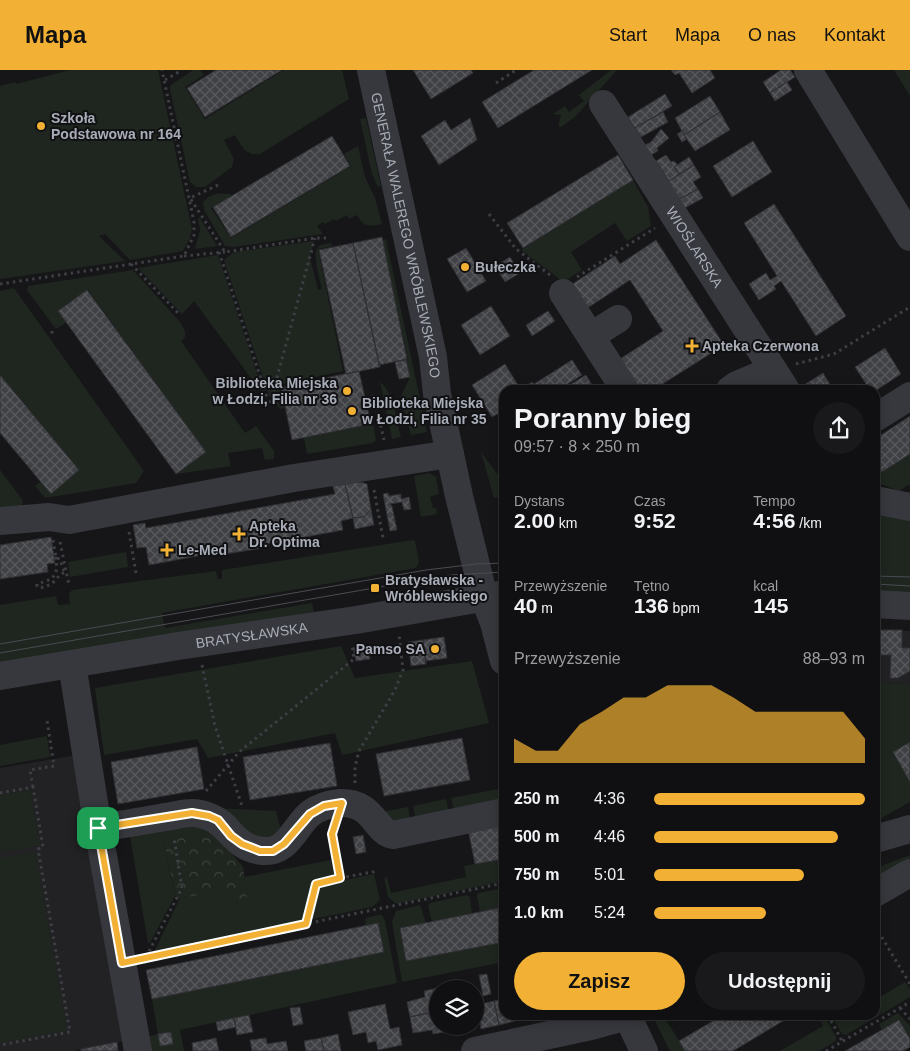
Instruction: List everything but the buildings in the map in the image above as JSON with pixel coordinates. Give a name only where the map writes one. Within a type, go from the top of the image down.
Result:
[{"type":"street","name":"GENERAŁA WALEREGO WRÓBLEWSKIEGO","points":[[371,70],[434,357],[437,394],[450,454],[494,595],[494,623],[499,642]]},
{"type":"street","points":[[808,70],[903,209],[910,237]]},
{"type":"street","name":"WIOŚLARSKA","points":[[603,104],[784,375]]},
{"type":"street","points":[[564,289],[622,385]]},
{"type":"street","points":[[591,336],[618,319]]},
{"type":"street","points":[[737,385],[784,375]]},
{"type":"street","points":[[880,415],[910,396]]},
{"type":"street","points":[[0,521],[49,517],[69,520],[294,478],[378,456],[450,454]]},
{"type":"street","points":[[880,501],[910,507]]},
{"type":"street","name":"BRATYSŁAWSKA","points":[[0,676],[178,646],[365,618],[494,595]]},
{"type":"street","points":[[880,604],[910,606]]},
{"type":"street","points":[[72,664],[98,828],[134,960],[138,1051]]},
{"type":"street","points":[[98,828],[192,813],[209,816],[218,820],[231,836],[242,844],[260,851],[273,851],[284,844],[310,814],[349,794],[385,831],[392,835],[499,813]]},
{"type":"street","points":[[880,838],[910,829]]},
{"type":"street","points":[[880,890],[910,873]]},
{"type":"street","points":[[483,1050],[613,1020]]},
{"type":"street","points":[[629,1020],[644,1051]]},
{"type":"path","points":[[162,70],[194,222],[194,235],[184,256]]},
{"type":"path","points":[[165,80],[182,70]]},
{"type":"path","points":[[496,82],[516,70]]},
{"type":"path","points":[[190,198],[218,185]]},
{"type":"path","points":[[190,198],[225,252]]},
{"type":"path","points":[[489,214],[516,249],[564,289],[656,227]]},
{"type":"path","points":[[270,403],[315,238]]},
{"type":"path","points":[[0,284],[184,256],[326,238]]},
{"type":"path","points":[[219,252],[267,397]]},
{"type":"path","points":[[131,264],[179,314]]},
{"type":"path","points":[[784,375],[834,354],[910,307]]},
{"type":"path","points":[[365,398],[374,396],[383,538]]},
{"type":"path","points":[[54,547],[55,558],[57,568],[55,575],[48,581],[37,584],[39,588],[49,586],[62,573],[66,572],[62,569],[60,560],[55,558]]},
{"type":"path","points":[[340,878],[332,834],[349,794],[359,750],[395,690],[403,670],[398,631]]},
{"type":"path","points":[[205,793],[240,752],[354,659],[351,638]]},
{"type":"path","points":[[202,664],[215,726],[242,806]]},
{"type":"path","points":[[0,1045],[70,1032],[38,849],[43,847],[30,770],[54,766],[47,720]]},
{"type":"path","points":[[0,793],[33,787]]},
{"type":"path","points":[[134,960],[182,888],[169,817]]},
{"type":"path","points":[[306,924],[316,884],[378,871]]},
{"type":"path","points":[[134,960],[499,884]]},
{"type":"path","points":[[880,934],[910,984]]},
{"type":"path","points":[[880,1019],[910,1002]]},
{"type":"path","points":[[900,1008],[910,1018]]},
{"type":"path","points":[[831,1020],[842,1041]]},
{"type":"path","points":[[826,1051],[879,1020]]},
{"type":"shaded area","points":[[880,630],[910,631],[910,684],[880,683]]},
{"type":"shaded area","points":[[77,755],[128,1040],[73,1051],[0,1051],[0,768]]},
{"type":"green space","points":[[70,70],[158,70],[192,229],[190,238],[183,251],[130,260],[105,234],[99,236],[125,261],[0,279],[0,86],[15,82],[16,84]]},
{"type":"green space","points":[[193,70],[200,70],[204,75],[185,87],[205,119],[284,70],[342,70],[349,99],[260,154],[247,152],[235,135],[224,140],[234,159],[232,167],[205,187],[196,187],[190,182],[170,89],[171,85]]},
{"type":"green space","points":[[611,70],[617,70],[575,117],[561,127],[558,126],[561,115],[553,114],[565,106],[569,112],[584,101],[579,95]]},
{"type":"green space","points":[[894,70],[910,70],[910,96]]},
{"type":"green space","points":[[366,118],[381,186],[378,187],[372,174],[360,119]]},
{"type":"green space","points":[[358,146],[365,177],[375,198],[382,224],[367,225],[357,215],[349,219],[347,215],[336,221],[334,219],[317,226],[323,234],[233,247],[225,246],[204,210],[203,202],[212,195],[230,194],[231,196],[211,208],[231,238],[351,166],[344,154]]},
{"type":"green space","points":[[633,180],[648,207],[651,226],[627,241],[615,223],[571,252],[582,270],[565,281],[521,250]]},
{"type":"green space","points":[[198,218],[200,218],[217,246],[195,249],[200,230]]},
{"type":"green space","points":[[386,239],[427,432],[411,435],[400,398],[410,377],[406,360],[408,359],[382,240]]},
{"type":"green space","points":[[314,241],[310,257],[318,290],[322,289],[317,266],[317,249],[323,244],[331,243],[332,246],[318,249],[343,371],[278,385],[285,408],[280,409],[269,395],[224,260],[234,252]]},
{"type":"green space","points":[[218,255],[265,397],[194,301],[182,314],[138,268]]},
{"type":"green space","points":[[133,270],[180,322],[185,331],[185,337],[181,341],[245,433],[256,426],[274,451],[274,459],[265,460],[262,448],[228,453],[231,466],[176,474],[206,452],[88,290],[58,311],[66,323],[56,329],[27,290],[28,286]]},
{"type":"green space","points":[[14,288],[144,471],[136,483],[45,498],[35,486],[41,481],[52,493],[79,470],[0,375],[0,291]]},
{"type":"green space","points":[[380,382],[391,399],[401,437],[392,439]]},
{"type":"green space","points":[[373,424],[376,440],[373,443],[307,454],[304,438]]},
{"type":"green space","points":[[481,452],[499,476],[499,496],[494,498]]},
{"type":"green space","points":[[910,454],[910,484],[899,491],[880,484],[880,460]]},
{"type":"green space","points":[[0,470],[23,503],[21,507],[0,513]]},
{"type":"green space","points":[[429,473],[436,477],[439,494],[430,497],[437,514],[421,517],[414,476]]},
{"type":"green space","points":[[880,512],[910,519],[910,595],[880,593]]},
{"type":"green space","points":[[415,541],[419,562],[416,568],[162,613],[165,628],[312,603],[314,612],[0,665],[0,605],[56,596],[58,605],[70,604],[69,594],[72,590],[216,571],[218,579],[222,579],[222,570]]},
{"type":"green space","points":[[126,552],[128,567],[70,577],[68,562]]},
{"type":"green space","points":[[341,646],[355,678],[472,661],[489,723],[342,755],[335,733],[208,758],[197,739],[104,755],[95,688]]},
{"type":"green space","points":[[880,683],[910,684],[910,742],[893,752],[910,782],[910,802],[880,819]]},
{"type":"green space","points":[[47,736],[50,757],[0,766],[0,745]]},
{"type":"green space","points":[[499,789],[499,808],[455,816],[451,798]]},
{"type":"green space","points":[[30,790],[40,845],[0,852],[0,795]]},
{"type":"green space","points":[[446,799],[450,818],[417,825],[413,806]]},
{"type":"green space","points":[[408,807],[411,825],[396,828],[381,812]]},
{"type":"green space","points":[[211,808],[276,811],[283,838],[263,843]]},
{"type":"green space","points":[[197,819],[213,831],[164,843],[175,896],[150,943],[148,943],[130,836]]},
{"type":"green space","points":[[213,831],[243,867],[247,899],[244,904],[239,905],[218,892],[176,899],[164,842]]},
{"type":"green space","points":[[35,852],[67,1030],[0,1043],[0,858]]},
{"type":"green space","points":[[910,855],[910,862],[880,879],[880,866]]},
{"type":"green space","points":[[331,860],[336,882],[374,874],[380,900],[372,907],[154,952],[180,898],[222,892],[239,905],[247,898],[244,877]]},
{"type":"green space","points":[[499,860],[499,882],[396,904],[388,897],[384,878],[387,877],[391,893],[466,877],[464,866]]},
{"type":"green space","points":[[499,889],[499,908],[480,912],[478,893]]},
{"type":"green space","points":[[467,895],[470,898],[472,914],[432,922],[428,906],[430,903]]},
{"type":"green space","points":[[420,905],[426,923],[400,928],[406,961],[499,943],[499,963],[402,982],[392,922],[396,911]]},
{"type":"green space","points":[[382,915],[385,921],[397,983],[180,1030],[184,1051],[148,1051],[146,1037],[158,1034],[152,999],[384,952],[378,923],[365,926],[366,918]]},
{"type":"green space","points":[[905,982],[910,989],[910,997],[880,1015],[880,997]]},
{"type":"green space","points":[[898,1013],[910,1026],[910,1039],[899,1020],[882,1030],[879,1024]]},
{"type":"green space","points":[[654,1020],[666,1020],[685,1051],[670,1051]]},
{"type":"green space","points":[[820,1020],[827,1020],[836,1037],[836,1041],[819,1051],[780,1051],[823,1026]]},
{"type":"green space","points":[[834,1020],[871,1020],[846,1035],[842,1034]]},
{"type":"tram line","points":[[0,644],[426,570],[499,563]]},
{"type":"tram line","points":[[0,653],[426,579],[452,575],[499,572]]},
{"type":"tram line","points":[[880,576],[910,577]]},
{"type":"tram line","points":[[880,584],[910,586]]},
{"type":"place","name":"Szkoła Podstawowa nr 164","points":[[41,126]]},
{"type":"place","name":"Bułeczka","points":[[465,267]]},
{"type":"place","name":"Apteka Czerwona","points":[[692,346]]},
{"type":"place","name":"Biblioteka Miejska w Łodzi, Filia nr 36","points":[[347,391]]},
{"type":"place","name":"Biblioteka Miejska w Łodzi, Filia nr 35","points":[[352,411]]},
{"type":"place","name":"Apteka Dr. Optima","points":[[239,534]]},
{"type":"place","name":"Le-Med","points":[[167,550]]},
{"type":"place","name":"Bratysławska - Wróblewskiego","points":[[375,588]]},
{"type":"place","name":"Pamso SA","points":[[435,649]]},
{"type":"route","points":[[342,803],[332,834],[340,878],[316,884],[306,924],[122,963],[98,828],[192,813],[209,816],[218,820],[231,836],[242,844],[260,851],[273,851],[290,838],[310,814],[324,806],[342,803]]}]
